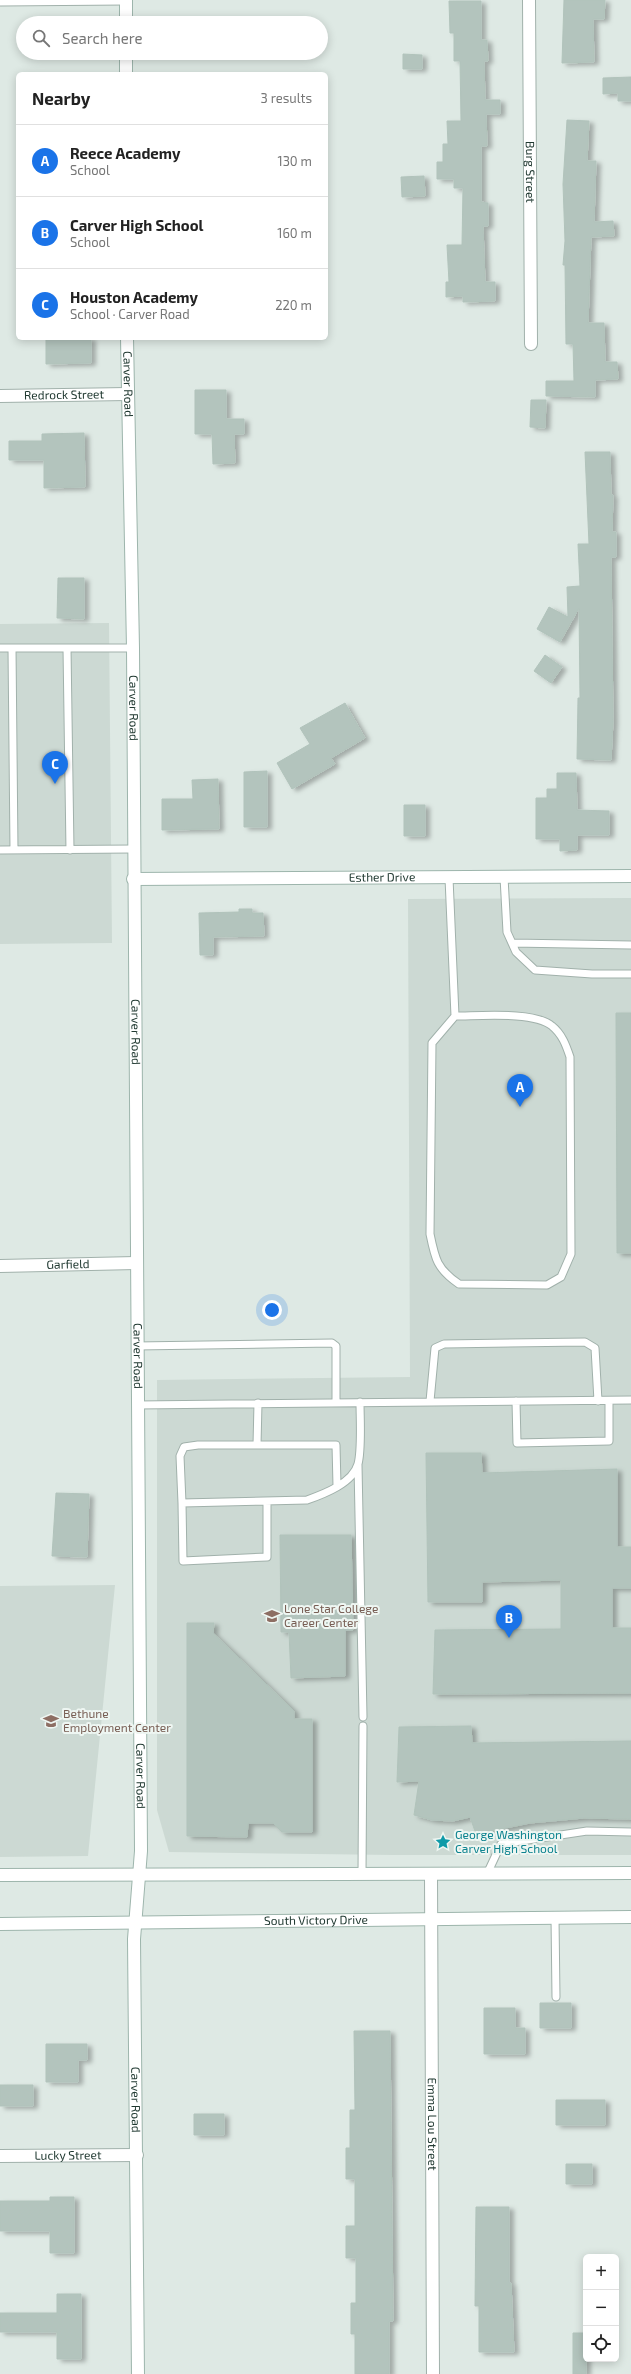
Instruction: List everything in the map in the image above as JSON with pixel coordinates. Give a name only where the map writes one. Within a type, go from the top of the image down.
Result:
[{"type":"street","name":"Burg Street","points":[[529,0],[531,344]]},
{"type":"street","points":[[126,1],[126,16]]},
{"type":"street","points":[[126,60],[126,72]]},
{"type":"street","name":"Carver Road","points":[[127,340],[133,648],[136,1346],[141,1843],[135,1923],[138,2374]]},
{"type":"street","name":"Redrock Street","points":[[0,396],[127,394]]},
{"type":"street","name":"Esther Drive","points":[[133,879],[631,876]]},
{"type":"street","name":"Garfield","points":[[0,1266],[136,1263]]},
{"type":"street","points":[[0,1875],[631,1873]]},
{"type":"street","name":"Emma Lou Street","points":[[431,1874],[433,2374]]},
{"type":"street","name":"South Victory Drive","points":[[0,1924],[631,1917]]},
{"type":"street","name":"Lucky Street","points":[[0,2156],[137,2155]]},
{"type":"lane","points":[[0,2],[126,1]]},
{"type":"lane","points":[[0,648],[133,648]]},
{"type":"lane","points":[[12,648],[14,850]]},
{"type":"lane","points":[[67,648],[70,850]]},
{"type":"lane","points":[[0,850],[133,849]]},
{"type":"lane","points":[[504,877],[507,932],[516,952],[535,970],[592,974],[631,974]]},
{"type":"lane","points":[[449,878],[455,1016],[432,1043],[430,1234],[434,1258],[444,1272],[459,1284],[547,1285],[562,1277],[571,1254],[570,1057],[564,1040],[552,1025],[536,1017],[455,1016]]},
{"type":"lane","points":[[512,943],[631,945]]},
{"type":"lane","points":[[430,1401],[435,1348],[444,1344],[585,1342],[595,1348],[598,1401]]},
{"type":"lane","points":[[136,1346],[332,1343],[336,1346],[336,1402]]},
{"type":"lane","points":[[137,1405],[631,1400]]},
{"type":"lane","points":[[516,1401],[516,1443],[609,1441],[609,1401]]},
{"type":"lane","points":[[360,1402],[358,1464],[363,1717]]},
{"type":"lane","points":[[257,1445],[258,1403]]},
{"type":"lane","points":[[267,1502],[267,1557],[183,1561],[180,1456],[184,1447],[336,1445],[338,1486]]},
{"type":"lane","points":[[182,1503],[307,1500],[326,1493],[338,1486],[348,1478],[358,1464]]},
{"type":"lane","points":[[362,1874],[363,1726]]},
{"type":"lane","points":[[487,1874],[501,1844],[587,1830],[631,1832]]},
{"type":"lane","points":[[555,1918],[556,1997]]},
{"type":"shaded area","points":[[109,623],[112,943],[0,944],[0,624]]},
{"type":"shaded area","points":[[631,898],[631,1855],[393,1855],[169,1852],[157,1810],[157,1380],[410,1377],[408,899]]},
{"type":"shaded area","name":"Bethune Employment Center","points":[[115,1585],[88,1856],[0,1857],[0,1586]]},
{"type":"building","points":[[564,0],[605,0],[604,19],[593,19],[594,62],[562,63]]},
{"type":"building","points":[[449,1],[481,1],[481,40],[487,40],[488,61],[484,61],[485,100],[500,100],[500,114],[486,114],[487,146],[481,146],[481,202],[488,203],[488,226],[483,226],[485,282],[495,282],[495,301],[463,302],[463,296],[446,297],[446,282],[449,282],[447,245],[462,245],[463,188],[454,188],[454,179],[437,179],[437,162],[443,162],[443,144],[448,144],[447,121],[461,121],[460,61],[454,61],[454,33],[450,33]]},
{"type":"building","points":[[403,54],[422,55],[422,69],[403,69]]},
{"type":"building","points":[[631,77],[631,101],[618,101],[618,93],[603,94],[603,78]]},
{"type":"building","points":[[567,120],[589,121],[587,161],[596,161],[594,222],[613,221],[614,236],[591,237],[588,323],[604,323],[605,362],[617,362],[618,379],[595,380],[595,397],[546,396],[546,381],[574,381],[573,344],[566,344],[565,265],[563,265],[565,241],[563,184]]},
{"type":"building","points":[[424,176],[425,196],[402,197],[401,177]]},
{"type":"building","points":[[46,340],[91,340],[91,363],[46,364]]},
{"type":"building","points":[[195,390],[226,390],[226,419],[244,419],[244,434],[234,434],[235,463],[213,464],[212,434],[195,434]]},
{"type":"building","points":[[531,400],[546,400],[545,428],[530,427]]},
{"type":"building","points":[[84,433],[85,487],[44,488],[44,460],[9,460],[9,441],[42,441],[42,434]]},
{"type":"building","points":[[585,452],[610,452],[611,495],[613,495],[612,532],[616,532],[616,557],[611,557],[613,721],[611,760],[577,759],[578,698],[580,698],[579,608],[560,642],[537,629],[549,607],[568,617],[567,587],[580,586],[578,544],[589,544]]},
{"type":"building","points":[[58,578],[84,578],[84,619],[57,618]]},
{"type":"building","points":[[545,655],[562,667],[551,683],[534,671]]},
{"type":"building","points":[[345,703],[365,738],[331,758],[335,764],[292,789],[277,763],[310,744],[300,728]]},
{"type":"building","points":[[267,771],[267,827],[244,827],[244,772]]},
{"type":"building","points":[[557,773],[576,773],[577,810],[609,811],[609,835],[577,835],[577,850],[560,851],[560,839],[536,839],[536,798],[547,798],[547,789],[557,789]]},
{"type":"building","points":[[218,779],[219,829],[162,830],[162,799],[193,799],[192,780]]},
{"type":"building","points":[[404,805],[425,805],[425,836],[404,836]]},
{"type":"building","points":[[239,909],[252,909],[252,913],[263,913],[264,936],[213,937],[213,955],[200,955],[199,913],[239,912]]},
{"type":"building","points":[[616,1013],[631,1013],[631,1253],[617,1253]]},
{"type":"building","points":[[426,1453],[481,1453],[482,1473],[617,1469],[617,1547],[631,1547],[631,1588],[612,1588],[612,1628],[631,1628],[631,1693],[433,1694],[435,1630],[561,1629],[561,1580],[482,1582],[482,1602],[428,1602]]},
{"type":"building","points":[[56,1493],[89,1494],[87,1557],[52,1556]]},
{"type":"building","points":[[280,1535],[351,1535],[353,1630],[345,1630],[345,1676],[291,1678],[289,1632],[281,1632]]},
{"type":"building","points":[[187,1623],[214,1623],[213,1633],[294,1711],[294,1719],[312,1719],[312,1832],[282,1832],[273,1823],[248,1823],[247,1837],[187,1836]]},
{"type":"building","points":[[471,1726],[472,1743],[631,1741],[631,1819],[584,1818],[530,1823],[476,1834],[470,1817],[453,1821],[432,1820],[414,1815],[419,1781],[397,1782],[399,1727]]},
{"type":"building","points":[[540,2003],[571,2003],[571,2028],[540,2028]]},
{"type":"building","points":[[484,2008],[515,2008],[515,2028],[525,2028],[525,2054],[484,2054]]},
{"type":"building","points":[[354,2031],[390,2031],[393,2321],[389,2321],[389,2374],[355,2374],[355,2334],[351,2334],[351,2303],[356,2303],[356,2258],[346,2258],[346,2226],[355,2226],[355,2179],[346,2179],[346,2148],[350,2148],[350,2110],[355,2110]]},
{"type":"building","points":[[46,2044],[87,2044],[87,2060],[78,2060],[78,2082],[46,2082]]},
{"type":"building","points":[[0,2085],[33,2085],[33,2106],[0,2106]]},
{"type":"building","points":[[556,2100],[605,2100],[605,2125],[556,2125]]},
{"type":"building","points":[[194,2114],[224,2114],[224,2135],[194,2135]]},
{"type":"building","points":[[566,2164],[592,2164],[592,2184],[566,2184]]},
{"type":"building","points":[[50,2197],[74,2197],[74,2253],[50,2253],[50,2231],[0,2231],[0,2201],[50,2201]]},
{"type":"building","points":[[476,2207],[509,2207],[509,2283],[511,2283],[514,2352],[479,2352],[479,2306],[475,2306]]},
{"type":"building","points":[[57,2294],[81,2294],[81,2359],[57,2359],[57,2332],[0,2332],[0,2313],[57,2313]]},
{"type":"building","points":[[573,2333],[583,2333],[583,2362],[586,2362],[586,2374],[573,2374]]},
{"type":"place","name":"Houston Academy","points":[[55,784]]},
{"type":"place","name":"Reece Academy","points":[[520,1107]]},
{"type":"place","name":"Lone Star College Career Center","points":[[272,1616]]},
{"type":"place","name":"Carver High School","points":[[509,1638]]},
{"type":"place","name":"Bethune Employment Center","points":[[51,1721]]},
{"type":"place","name":"George Washington Carver High School","points":[[443,1842]]}]
